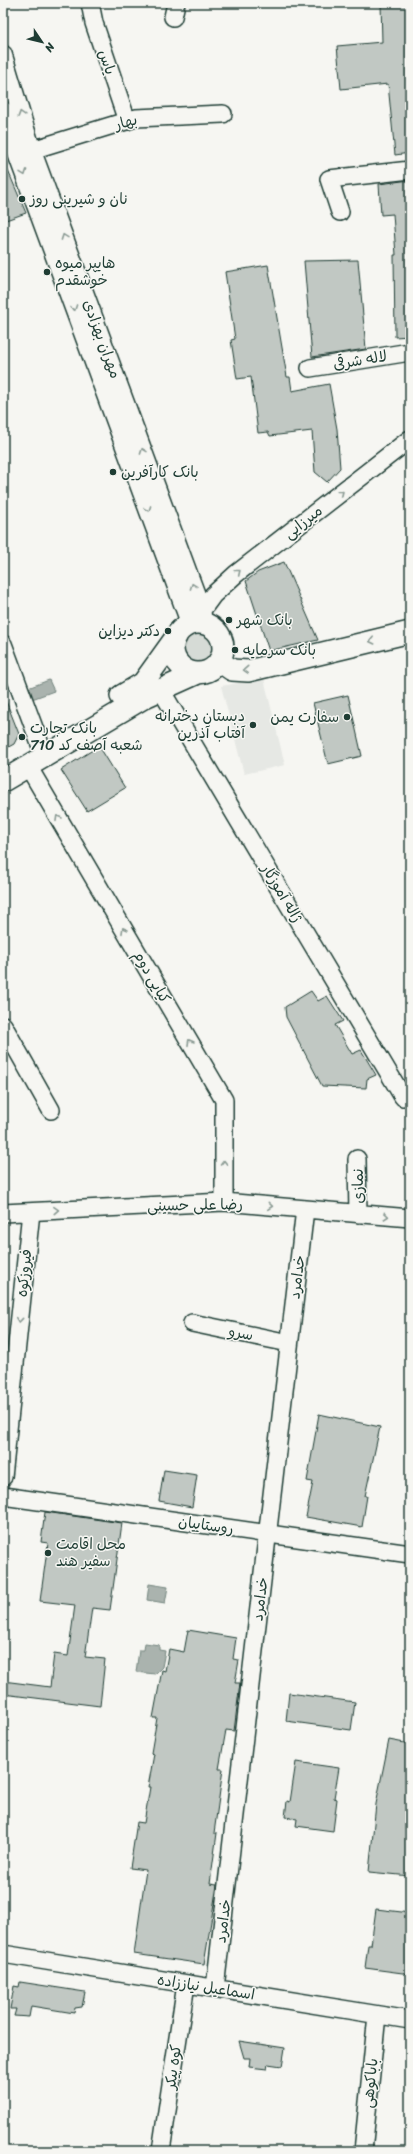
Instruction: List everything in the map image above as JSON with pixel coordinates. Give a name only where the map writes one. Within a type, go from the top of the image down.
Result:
[{"type":"main road","points":[[3,781],[147,696],[198,673],[206,671],[219,660],[223,645],[221,637],[214,628],[193,624]]},
{"type":"main road","points":[[193,624],[173,645],[177,661],[190,671],[198,673]]},
{"type":"main road","points":[[3,765],[143,683],[193,624]]},
{"type":"main road","points":[[219,660],[232,670],[248,670],[410,632]]},
{"type":"street","name":"یاس","points":[[90,3],[94,23],[127,121]]},
{"type":"street","name":"مهران بهزادی","points":[[3,54],[17,155]]},
{"type":"street","name":"مهران بهزادی","points":[[3,110],[17,155],[193,624]]},
{"type":"street","name":"بهار","points":[[17,155],[136,118],[223,114]]},
{"type":"street","points":[[340,212],[329,179],[410,170]]},
{"type":"street","name":"لاله شرقی","points":[[310,368],[410,352]]},
{"type":"street","name":"میرزایی","points":[[193,624],[213,594],[236,574],[410,440]]},
{"type":"street","points":[[3,644],[40,744]]},
{"type":"street","name":"ژاله آموزگار","points":[[161,690],[403,1097]]},
{"type":"street","name":"کیایی دوم","points":[[28,766],[224,1100],[224,1202]]},
{"type":"street","points":[[3,1025],[51,1110]]},
{"type":"street","name":"نمازی","points":[[357,1159],[358,1214]]},
{"type":"street","name":"رضا علی حسینی","points":[[3,1213],[224,1202],[410,1218]]},
{"type":"street","name":"خدامرد","points":[[215,1988],[305,1209]]},
{"type":"street","name":"فیروزکوه","points":[[3,1477],[31,1212]]},
{"type":"street","name":"سرو","points":[[192,1323],[289,1342]]},
{"type":"street","name":"روستاییان","points":[[3,1496],[410,1554]]},
{"type":"street","name":"اسماعیل نیاززاده","points":[[3,1954],[410,2020]]},
{"type":"street","name":"کوه پیکر","points":[[161,2151],[186,1984]]},
{"type":"street","name":"باباکوهی","points":[[363,2151],[377,2015]]},
{"type":"shaded area","points":[[202,628],[209,631],[215,637],[218,648],[217,656],[209,665],[202,668],[194,668],[187,665],[179,656],[178,644],[181,637],[190,629]]},
{"type":"shaded area","name":"دبستان دخترانه آفتاب آذرین","points":[[264,679],[285,765],[244,774],[221,686]]},
{"type":"shaded area","points":[[49,680],[54,691],[32,699],[28,688]]},
{"type":"shaded area","points":[[149,1584],[168,1587],[165,1603],[147,1600]]},
{"type":"shaded area","points":[[145,1643],[159,1645],[159,1650],[165,1651],[162,1667],[155,1674],[136,1672],[139,1650],[144,1650]]},
{"type":"building","points":[[381,3],[410,3],[410,153],[395,155],[388,84],[341,89],[337,46],[382,42]]},
{"type":"building","points":[[3,159],[26,213],[3,221]]},
{"type":"building","points":[[410,180],[410,336],[395,337],[394,255],[396,255],[393,214],[381,215],[379,184]]},
{"type":"building","points":[[358,260],[366,349],[312,357],[304,261]]},
{"type":"building","points":[[268,265],[287,377],[290,377],[292,391],[329,384],[337,429],[340,468],[327,482],[315,472],[312,431],[270,436],[268,432],[258,433],[251,377],[237,379],[231,340],[235,339],[225,272]]},
{"type":"building","points":[[284,562],[318,640],[269,651],[246,581],[258,572]]},
{"type":"building","points":[[348,695],[362,756],[328,764],[313,703]]},
{"type":"building","points":[[4,696],[19,734],[14,744],[3,750]]},
{"type":"building","points":[[99,746],[125,788],[87,811],[61,770]]},
{"type":"building","points":[[311,991],[318,1001],[327,996],[343,1021],[335,1025],[352,1054],[361,1050],[376,1075],[367,1079],[366,1088],[322,1086],[286,1017],[285,1007]]},
{"type":"building","points":[[319,1414],[380,1427],[365,1496],[367,1496],[362,1527],[306,1517],[313,1482],[307,1481]]},
{"type":"building","points":[[164,1470],[197,1475],[192,1507],[159,1501]]},
{"type":"building","points":[[45,1512],[122,1523],[110,1610],[92,1608],[85,1657],[105,1659],[100,1706],[3,1694],[3,1681],[50,1687],[54,1654],[68,1656],[75,1605],[40,1601],[48,1543],[41,1542]]},
{"type":"building","points":[[188,1630],[236,1638],[233,1659],[239,1660],[235,1683],[240,1683],[234,1731],[226,1730],[219,1769],[223,1769],[214,1833],[217,1833],[210,1884],[217,1885],[204,1964],[134,1954],[146,1870],[130,1868],[137,1822],[144,1823],[150,1787],[148,1787],[154,1754],[151,1753],[157,1718],[153,1718],[162,1670],[165,1671],[169,1649],[184,1652]]},
{"type":"building","points":[[289,1693],[355,1702],[351,1730],[286,1721]]},
{"type":"building","points":[[389,1740],[410,1744],[410,1876],[369,1872],[376,1804]]},
{"type":"building","points":[[296,1762],[339,1768],[334,1798],[337,1799],[333,1831],[296,1826],[297,1819],[285,1817],[287,1801],[290,1802]]},
{"type":"building","points":[[376,1909],[410,1913],[410,1974],[365,1968],[368,1945],[371,1945]]},
{"type":"building","points":[[20,1982],[85,1992],[82,2007],[75,2008],[74,2013],[31,2006],[29,2017],[14,2016],[16,2009],[10,2009],[14,1986],[19,1987]]},
{"type":"building","points":[[239,2041],[285,2048],[282,2066],[268,2064],[267,2069],[249,2067],[250,2058],[244,2058]]},
{"type":"place","name":"نان و شیرینی روز","points":[[22,199]]},
{"type":"place","name":"هایپر میوه خوشقدم","points":[[47,272]]},
{"type":"place","name":"بانک کارآفرین","points":[[113,472]]},
{"type":"place","name":"بانک شهر","points":[[229,620]]},
{"type":"place","name":"دکتر دیزاین","points":[[168,631]]},
{"type":"place","name":"بانک سرمایه","points":[[235,650]]},
{"type":"place","name":"سفارت یمن","points":[[347,717]]},
{"type":"place","name":"دبستان دخترانه آفتاب آذرین","points":[[253,725]]},
{"type":"place","name":"بانک تجارت شعبه آصف کد 710","points":[[22,737]]},
{"type":"place","name":"محل اقامت سفیر هند","points":[[48,1553]]}]
